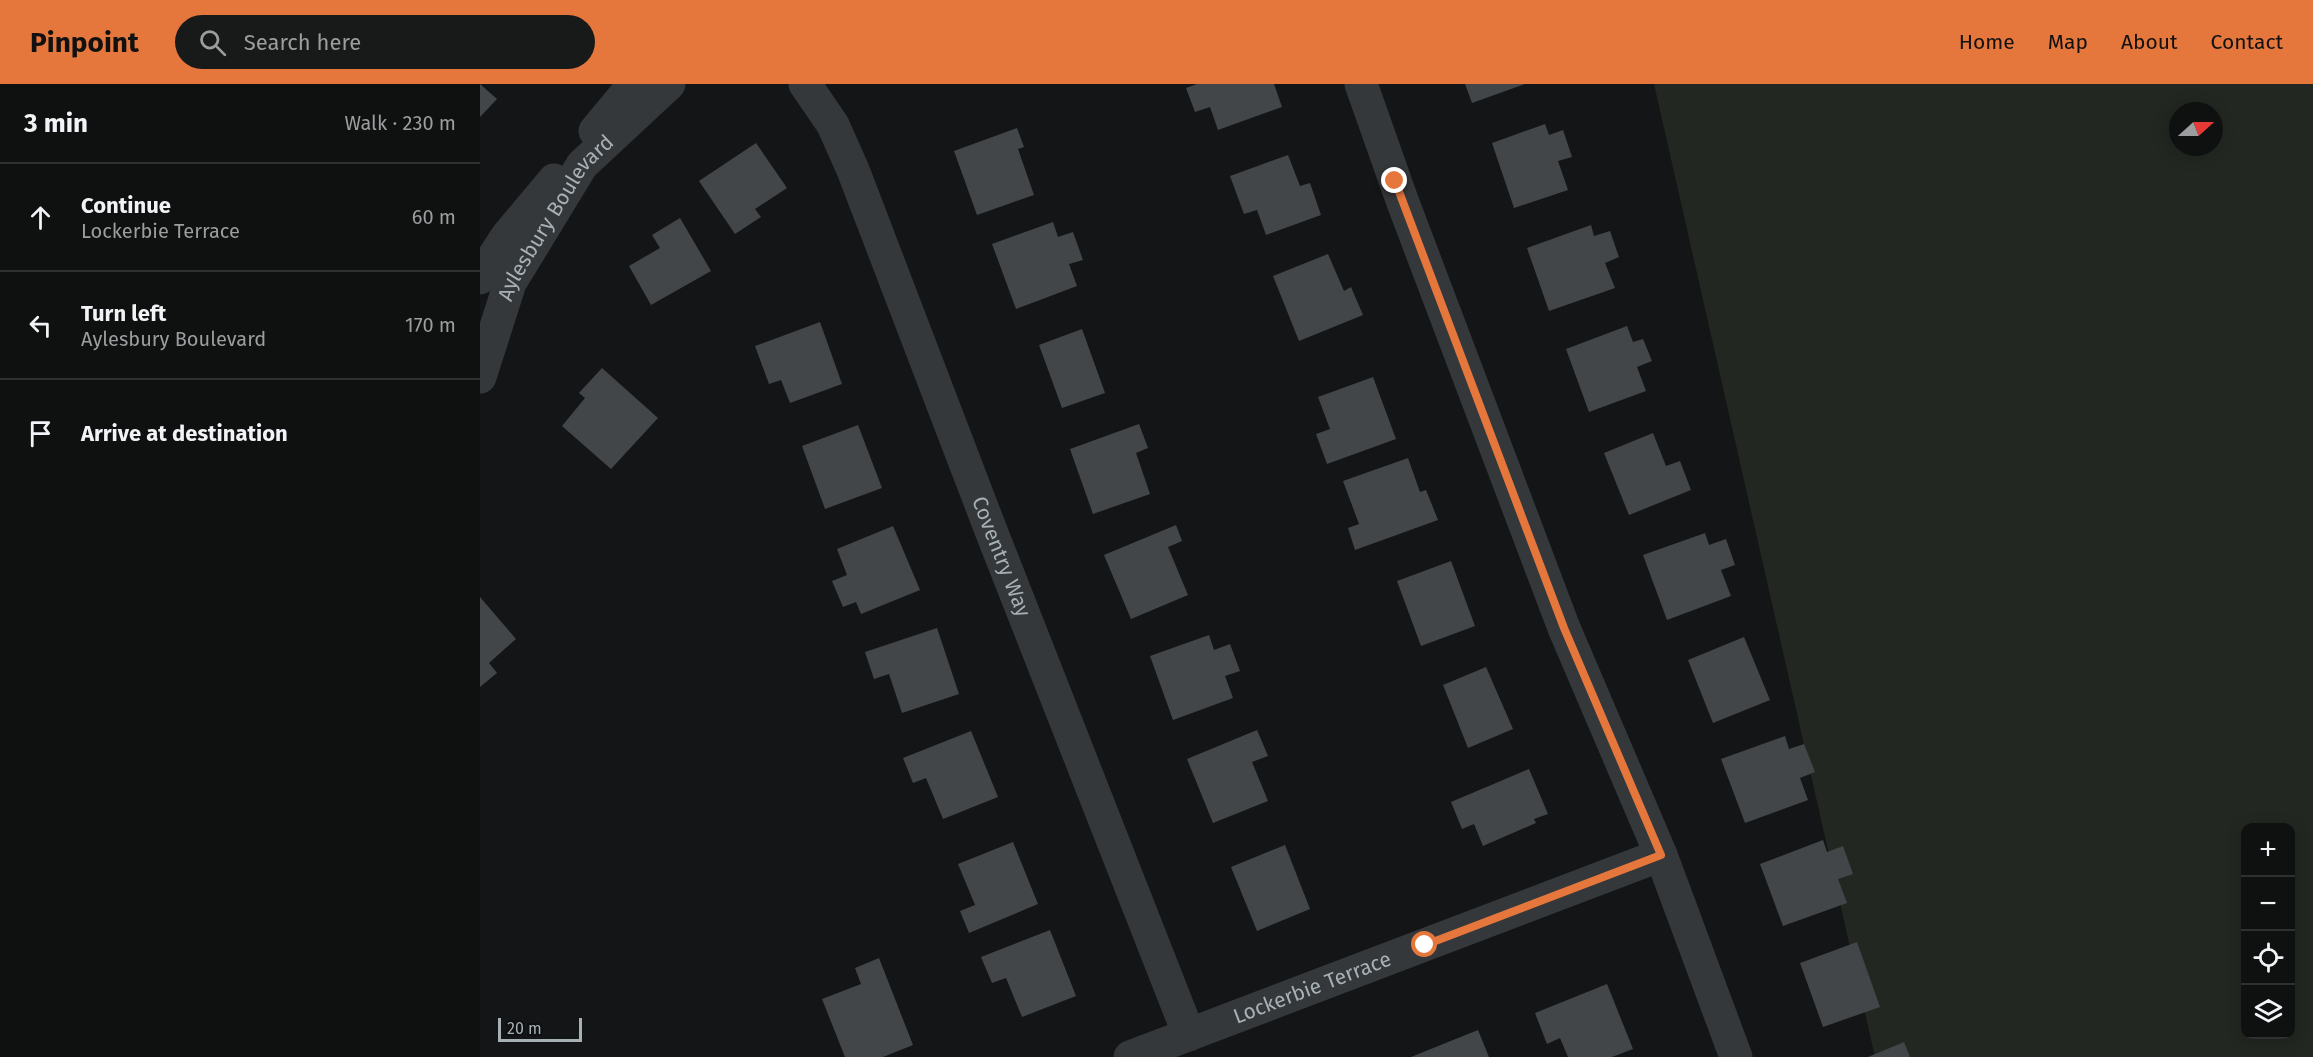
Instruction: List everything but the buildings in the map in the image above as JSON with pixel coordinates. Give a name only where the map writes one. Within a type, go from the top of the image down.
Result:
[{"type":"street","name":"Aylesbury Boulevard","points":[[480,278],[507,236],[634,84]]},
{"type":"street","name":"Aylesbury Boulevard","points":[[480,377],[510,283],[582,165],[669,84]]},
{"type":"street","name":"Coventry Way","points":[[805,84],[833,125],[853,170],[990,528],[1190,1035]]},
{"type":"street","points":[[1361,84],[1402,200],[1564,628],[1661,855],[1736,1057]]},
{"type":"street","name":"Lockerbie Terrace","points":[[1130,1057],[1661,855]]},
{"type":"shaded area","points":[[1654,84],[2313,84],[2313,1057],[1875,1057]]},
{"type":"route","points":[[1395,181],[1564,628],[1661,855],[1425,945]]}]
